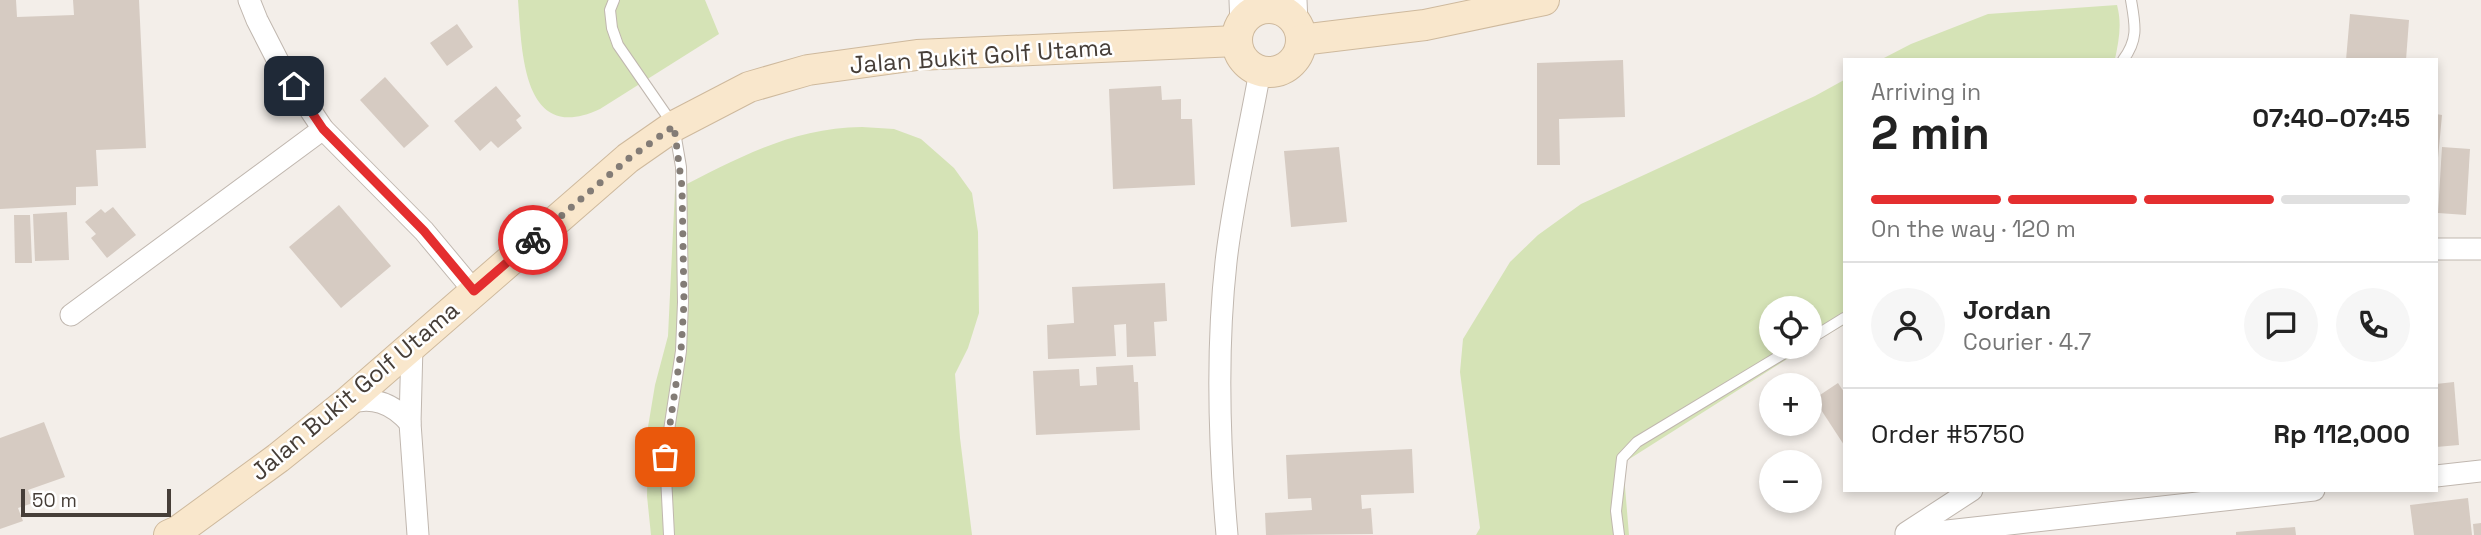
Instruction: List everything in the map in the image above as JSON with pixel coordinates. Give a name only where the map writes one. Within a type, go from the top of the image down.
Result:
[{"type":"street","points":[[250,0],[280,65],[323,129],[424,231],[474,291]]},
{"type":"street","points":[[1298,21],[1300,49],[1289,65],[1280,70],[1260,71],[1247,63],[1238,49],[1239,22],[1268,8],[1281,10],[1298,21],[1425,25],[1544,0]]},
{"type":"street","name":"Jalan Bukit Golf Utama","points":[[169,535],[278,458],[344,405],[628,159],[674,126],[749,87],[808,70],[917,55],[1239,22]]},
{"type":"street","points":[[1227,535],[1221,464],[1222,323],[1226,260],[1260,71]]},
{"type":"street","points":[[71,315],[323,129]]},
{"type":"street","points":[[2438,249],[2481,249]]},
{"type":"street","points":[[412,345],[410,423],[418,535]]},
{"type":"street","points":[[344,405],[355,401],[380,401],[392,406],[410,423]]},
{"type":"street","points":[[2438,476],[2481,471]]},
{"type":"street","points":[[1903,535],[1969,492]]},
{"type":"street","points":[[1911,535],[2296,492]]},
{"type":"lane","points":[[614,0],[610,10],[618,45],[674,126],[681,167],[684,302],[681,351],[665,457],[669,535]]},
{"type":"lane","points":[[2124,58],[2132,48],[2137,31],[2131,0]]},
{"type":"lane","points":[[1822,332],[1843,319]]},
{"type":"lane","points":[[1619,535],[1616,511],[1622,458],[1637,442],[1774,359]]},
{"type":"green space","points":[[518,0],[705,0],[719,34],[600,109],[574,117],[555,115],[541,104],[531,88],[525,67]]},
{"type":"green space","points":[[2117,5],[2120,25],[2115,58],[1884,58],[1911,44],[1988,14]]},
{"type":"green space","points":[[1843,81],[1843,326],[1822,338],[1822,296],[1759,296],[1759,359],[1787,359],[1765,373],[1759,373],[1759,377],[1623,463],[1629,535],[1476,535],[1480,528],[1460,372],[1463,339],[1510,262],[1538,235],[1581,204]]},
{"type":"green space","points":[[862,127],[894,129],[921,139],[954,168],[972,193],[978,232],[979,313],[968,348],[955,374],[972,535],[651,535],[647,496],[648,427],[655,385],[668,336],[675,190],[742,157],[788,139],[811,133]]},
{"type":"building","points":[[0,0],[16,0],[17,17],[74,15],[73,0],[139,0],[146,148],[96,150],[98,186],[76,187],[76,205],[0,209]]},
{"type":"building","points":[[2350,14],[2409,20],[2406,58],[2346,58]]},
{"type":"building","points":[[457,24],[473,47],[447,66],[430,43]]},
{"type":"building","points":[[1623,60],[1625,117],[1559,119],[1560,165],[1537,165],[1537,63]]},
{"type":"building","points":[[385,77],[429,126],[404,148],[360,100]]},
{"type":"building","points":[[496,86],[521,116],[516,120],[522,128],[498,148],[491,141],[480,151],[454,121]]},
{"type":"building","points":[[1161,86],[1162,100],[1181,99],[1181,119],[1192,119],[1195,185],[1113,189],[1109,89]]},
{"type":"building","points":[[2438,114],[2442,115],[2438,158]]},
{"type":"building","points":[[1339,147],[1347,222],[1291,227],[1284,151]]},
{"type":"building","points":[[2442,147],[2470,149],[2466,215],[2438,213]]},
{"type":"building","points":[[339,205],[391,266],[341,308],[289,247]]},
{"type":"building","points":[[113,207],[136,235],[107,258],[91,238],[96,234],[85,222],[101,209],[105,213]]},
{"type":"building","points":[[67,212],[69,260],[35,261],[33,214]]},
{"type":"building","points":[[14,215],[30,215],[32,263],[15,263]]},
{"type":"building","points":[[1165,283],[1167,321],[1154,322],[1156,356],[1127,357],[1126,324],[1114,325],[1116,356],[1048,359],[1047,325],[1074,323],[1072,287]]},
{"type":"building","points":[[1133,365],[1134,382],[1138,382],[1140,430],[1036,435],[1033,371],[1079,369],[1080,386],[1097,385],[1096,367]]},
{"type":"building","points":[[2454,382],[2459,445],[2438,447],[2438,384]]},
{"type":"building","points":[[1838,383],[1843,390],[1843,443],[1822,411],[1822,394]]},
{"type":"building","points":[[44,422],[65,477],[28,490],[33,503],[18,508],[23,521],[0,529],[0,438]]},
{"type":"building","points":[[1412,449],[1414,493],[1361,495],[1362,509],[1371,508],[1373,534],[1266,535],[1265,513],[1312,510],[1311,498],[1288,499],[1286,455]]},
{"type":"building","points":[[2468,498],[2472,535],[2414,535],[2410,505]]},
{"type":"building","points":[[2481,523],[2481,535],[2474,535],[2473,524]]},
{"type":"building","points":[[2295,527],[2296,535],[2236,535],[2236,532]]},
{"type":"way so far","points":[[533,240],[628,159],[674,126],[681,167],[684,302],[681,351],[665,457]]},
{"type":"route","points":[[294,86],[323,129],[424,231],[474,291],[533,240]]}]
